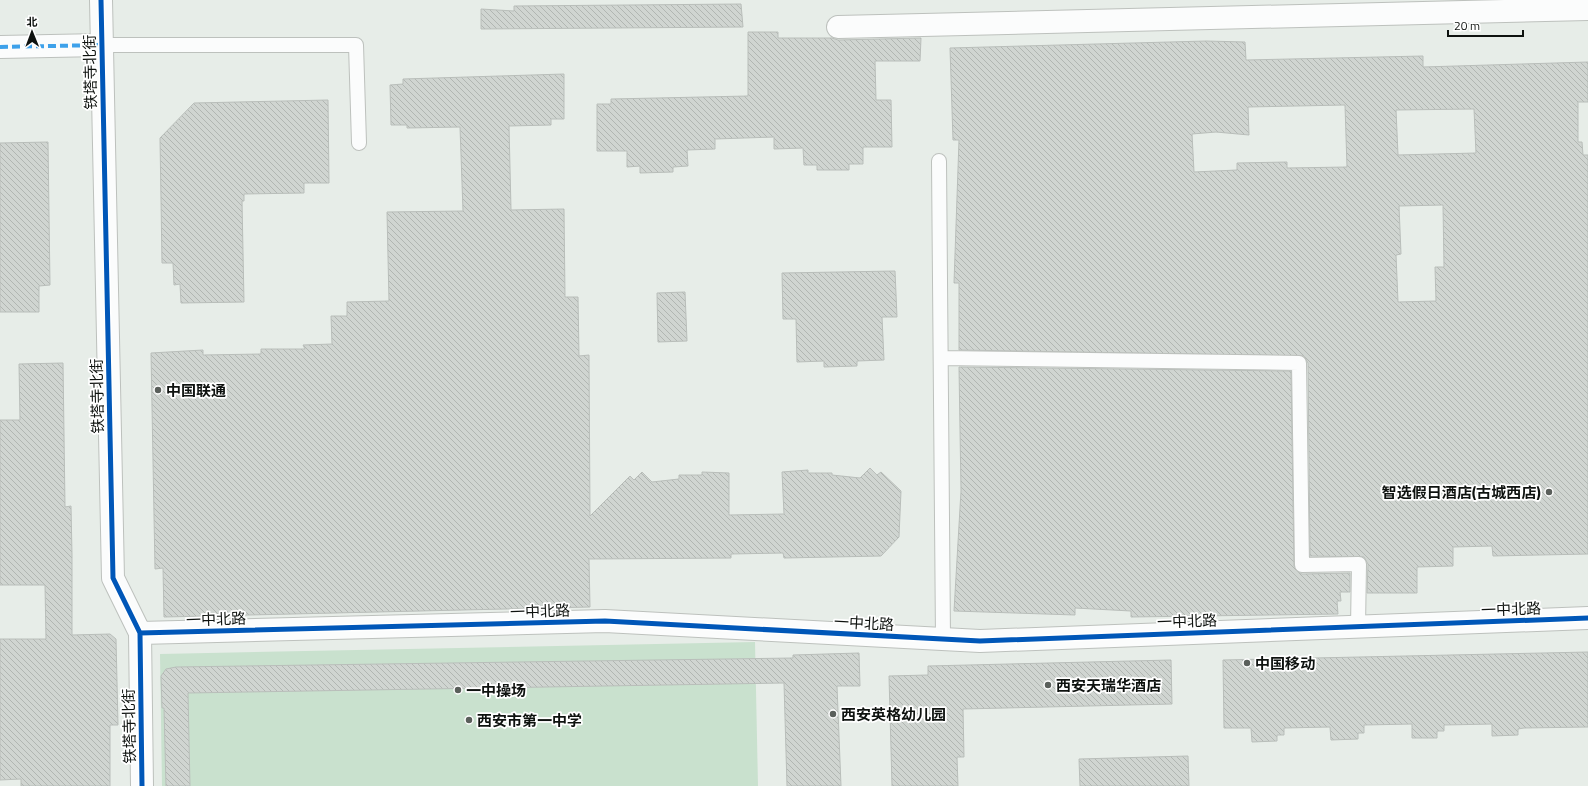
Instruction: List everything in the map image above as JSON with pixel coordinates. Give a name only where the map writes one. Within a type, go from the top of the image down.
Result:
[{"type":"street","name":"铁塔寺北街","points":[[101,0],[113,578],[140,633],[142,786]]},
{"type":"street","points":[[838,27],[1588,9]]},
{"type":"street","points":[[0,47],[101,45]]},
{"type":"street","name":"一中北路","points":[[140,633],[605,621],[980,641],[1588,618]]},
{"type":"lane","points":[[101,45],[356,45],[359,142]]},
{"type":"lane","points":[[939,162],[943,639]]},
{"type":"lane","points":[[941,358],[1299,363],[1302,565],[1359,564],[1358,627]]},
{"type":"green space","name":"一中操场","points":[[755,642],[758,786],[162,786],[160,654]]},
{"type":"building","points":[[741,4],[743,27],[481,29],[481,9],[514,11],[514,6]]},
{"type":"building","points":[[748,32],[778,32],[778,38],[832,38],[838,40],[921,38],[920,61],[875,61],[876,100],[891,100],[892,147],[863,147],[863,164],[849,164],[849,170],[817,170],[817,165],[804,165],[803,148],[774,149],[774,137],[715,139],[715,149],[687,150],[688,166],[673,167],[673,172],[640,173],[640,166],[627,167],[627,151],[597,151],[597,104],[611,104],[611,99],[748,96]]},
{"type":"building","points":[[1206,41],[1245,42],[1246,60],[1423,56],[1423,67],[1588,62],[1588,102],[1578,102],[1578,142],[1582,142],[1583,155],[1588,155],[1588,554],[1493,556],[1492,546],[1453,547],[1453,566],[1417,567],[1417,593],[1367,593],[1368,564],[1364,557],[1310,556],[1308,363],[1304,356],[959,350],[959,283],[954,283],[959,140],[953,140],[950,48]],"holes":[[[1345,105],[1347,167],[1287,168],[1287,162],[1237,163],[1237,170],[1194,172],[1192,134],[1216,132],[1249,135],[1248,107]],[[1474,109],[1476,153],[1398,155],[1396,110]],[[1443,205],[1444,267],[1435,267],[1436,301],[1398,302],[1396,255],[1401,254],[1399,206]]]},
{"type":"building","points":[[564,74],[564,119],[551,119],[551,125],[509,126],[511,210],[564,209],[565,297],[578,297],[579,356],[589,355],[590,516],[630,476],[634,480],[642,472],[652,482],[679,479],[679,475],[702,475],[702,472],[729,473],[729,515],[784,514],[782,472],[808,470],[808,473],[832,473],[832,475],[860,478],[870,468],[877,475],[881,472],[901,491],[899,537],[881,556],[784,558],[783,553],[731,554],[731,558],[589,559],[590,607],[164,617],[163,568],[155,569],[151,353],[203,350],[203,355],[261,354],[261,349],[305,349],[303,345],[332,344],[331,316],[347,316],[347,302],[389,301],[387,212],[463,211],[460,127],[407,128],[407,125],[391,125],[390,85],[403,84],[403,79]]},
{"type":"building","points":[[328,100],[329,183],[304,183],[304,193],[244,194],[244,201],[242,201],[244,302],[181,303],[180,284],[174,285],[173,263],[162,263],[160,138],[194,103]]},
{"type":"building","points":[[48,142],[50,285],[39,286],[39,312],[0,312],[0,143]]},
{"type":"building","points":[[895,271],[897,317],[882,317],[884,360],[857,361],[857,366],[824,367],[824,361],[797,362],[796,319],[783,319],[782,273]]},
{"type":"building","points":[[685,292],[687,341],[658,342],[657,293]]},
{"type":"building","points":[[63,363],[65,507],[71,506],[72,635],[110,634],[116,639],[118,725],[110,725],[110,786],[21,786],[21,779],[0,780],[0,639],[46,639],[45,585],[0,585],[0,420],[20,420],[19,364]]},
{"type":"building","points":[[959,367],[1291,371],[1294,566],[1298,572],[1302,574],[1350,573],[1350,592],[1340,592],[1341,601],[1337,601],[1338,614],[1131,617],[1131,611],[1075,608],[1075,615],[954,611],[961,491]]},
{"type":"building","points":[[1588,652],[1588,727],[1524,728],[1518,729],[1518,735],[1492,736],[1492,724],[1444,725],[1444,731],[1437,731],[1437,738],[1412,738],[1412,724],[1364,725],[1364,733],[1358,733],[1358,739],[1331,740],[1330,727],[1284,728],[1284,735],[1277,735],[1277,741],[1252,742],[1251,728],[1224,728],[1223,660]]},
{"type":"building","points":[[859,653],[860,686],[837,686],[841,786],[787,786],[784,683],[188,693],[190,786],[166,786],[164,708],[162,708],[161,676],[166,669],[176,667],[793,658],[793,655]]},
{"type":"building","points":[[1171,660],[1172,704],[963,709],[964,757],[957,757],[958,786],[892,786],[889,676],[928,675],[928,666]]},
{"type":"building","points":[[1188,756],[1189,786],[1080,786],[1079,759]]},
{"type":"marked path","points":[[0,47],[101,45]]},
{"type":"cycle path","points":[[101,0],[113,578],[140,633],[142,786]]},
{"type":"cycle path","points":[[140,633],[605,621],[980,641],[1588,618]]},
{"type":"place","name":"中国联通","points":[[158,390]]},
{"type":"place","name":"智选假日酒店(古城西店)","points":[[1549,492]]},
{"type":"place","name":"中国移动","points":[[1247,663]]},
{"type":"place","name":"西安天瑞华酒店","points":[[1048,685]]},
{"type":"place","name":"一中操场","points":[[458,690]]},
{"type":"place","name":"西安英格幼儿园","points":[[833,714]]},
{"type":"place","name":"西安市第一中学","points":[[469,720]]}]
